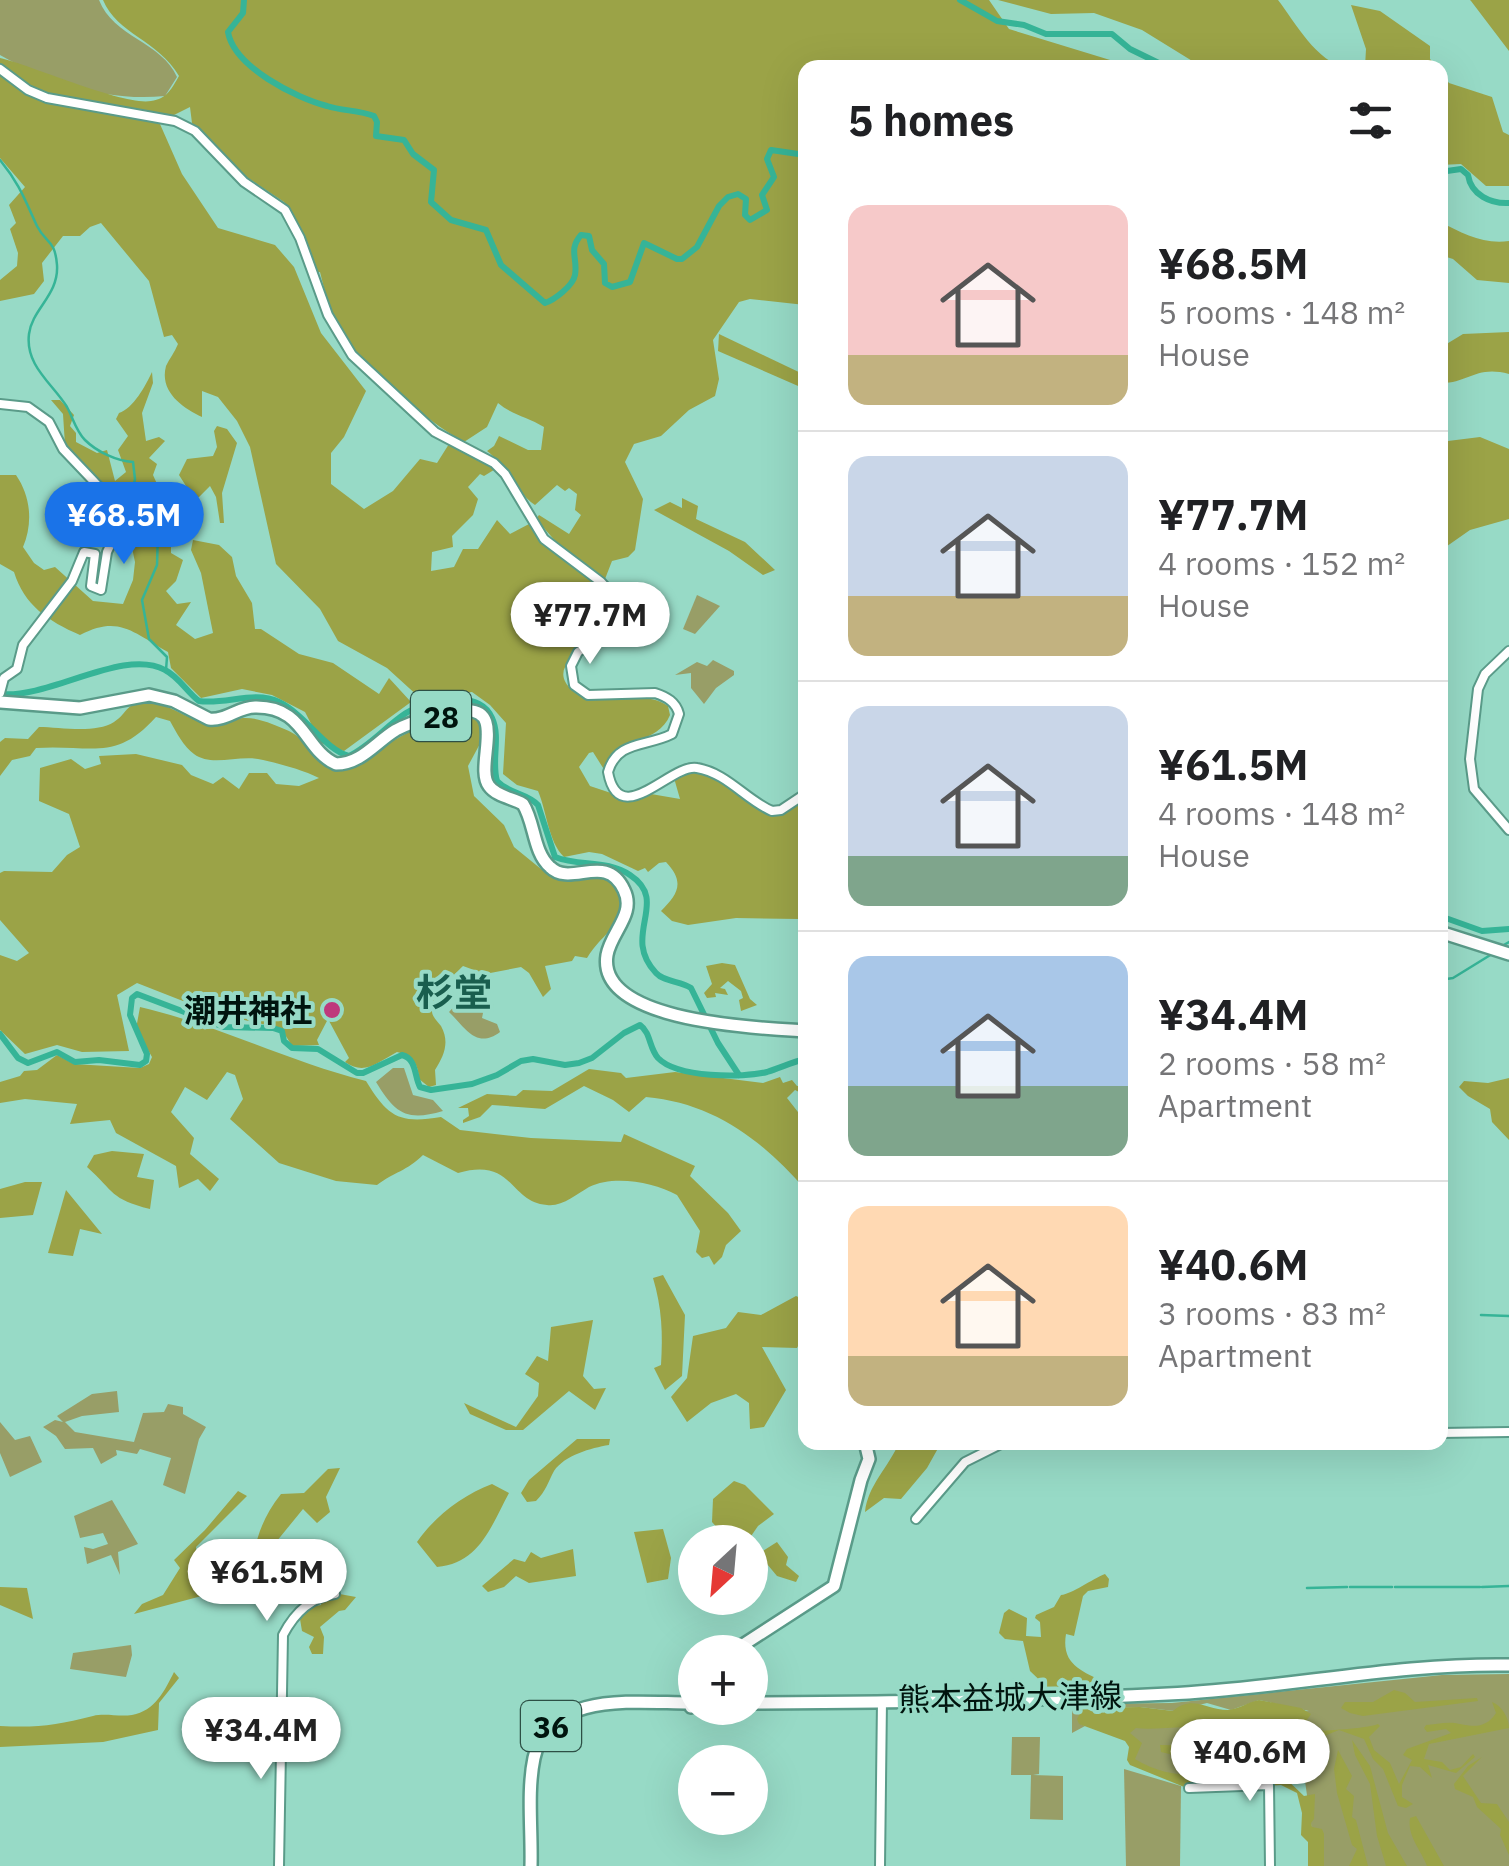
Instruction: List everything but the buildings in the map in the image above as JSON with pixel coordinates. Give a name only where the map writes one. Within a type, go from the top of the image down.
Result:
[{"type":"main road","name":"28","points":[[0,702],[80,708],[159,696],[208,720],[256,707],[291,718],[307,731],[323,756],[336,764],[346,764],[402,728],[463,711],[477,712],[489,732],[485,780],[494,792],[523,804],[546,864],[560,873],[600,870],[612,874],[623,888],[628,905],[607,954],[609,975],[616,988],[636,1002],[708,1022],[798,1030]]},
{"type":"main road","points":[[1448,935],[1509,954]]},
{"type":"main road","points":[[758,1635],[834,1586],[869,1459],[866,1450]]},
{"type":"main road","name":"熊本益城大津線","points":[[768,1704],[1172,1698],[1428,1672],[1509,1668]]},
{"type":"main road","name":"36","points":[[533,1866],[533,1762],[542,1738],[556,1722],[589,1706],[678,1705]]},
{"type":"street","points":[[0,69],[28,90],[47,98],[175,121],[195,132],[244,182],[284,210],[300,238],[328,316],[352,355],[435,432],[494,463],[544,539],[615,597],[617,619],[609,632],[572,660],[570,676],[574,685],[593,696],[664,696],[679,714],[677,726],[668,736],[624,748],[612,758],[608,777],[620,792],[641,796],[689,768],[719,776],[772,811],[798,799]]},
{"type":"street","points":[[0,404],[28,407],[48,422],[63,449],[102,490],[116,533],[107,552],[101,590],[91,586],[95,554],[84,552],[72,581],[24,645],[17,668],[4,678],[1,690]]},
{"type":"street","points":[[1509,651],[1486,674],[1478,690],[1470,759],[1474,789],[1509,830]]},
{"type":"street","points":[[1448,1433],[1509,1432]]},
{"type":"street","points":[[916,1519],[966,1462],[989,1450]]},
{"type":"street","points":[[279,1866],[283,1635],[299,1611],[318,1598],[335,1594]]},
{"type":"street","points":[[880,1866],[882,1701]]},
{"type":"street","points":[[1189,1788],[1269,1784],[1270,1866]]},
{"type":"green space","points":[[0,0],[99,0],[115,23],[160,55],[177,77],[165,96],[144,97],[101,93],[38,74],[0,55]]},
{"type":"green space","points":[[103,0],[989,0],[1009,29],[1110,60],[798,60],[798,304],[750,299],[739,302],[713,340],[719,379],[715,396],[689,410],[661,436],[634,444],[625,462],[643,499],[635,550],[628,557],[612,561],[605,579],[564,551],[536,519],[539,515],[569,534],[581,515],[575,510],[577,494],[557,485],[535,505],[487,451],[499,436],[528,450],[541,450],[544,427],[498,403],[487,427],[464,442],[431,421],[380,378],[341,331],[320,272],[314,273],[301,231],[284,202],[248,178],[192,123],[190,107],[174,115],[156,115],[182,174],[218,228],[275,245],[294,267],[321,333],[366,391],[344,437],[331,453],[331,484],[364,509],[393,491],[420,459],[437,463],[449,444],[497,468],[484,476],[480,474],[468,487],[478,499],[473,515],[452,536],[453,547],[432,552],[431,571],[454,567],[463,549],[478,549],[497,520],[510,534],[529,524],[545,546],[597,582],[612,599],[612,619],[571,659],[564,669],[564,680],[583,697],[656,700],[668,706],[670,715],[655,732],[616,752],[605,771],[593,752],[589,753],[579,767],[590,786],[629,799],[651,794],[680,799],[674,778],[696,770],[778,815],[798,802],[798,919],[736,918],[688,925],[672,921],[661,911],[677,888],[676,876],[666,862],[648,872],[602,854],[589,852],[564,857],[551,835],[538,791],[517,785],[503,774],[506,723],[490,705],[472,692],[420,698],[387,668],[338,641],[320,609],[276,564],[250,447],[237,421],[218,397],[202,391],[202,417],[180,404],[169,391],[166,366],[178,344],[172,335],[164,337],[149,281],[101,223],[80,236],[63,236],[42,263],[44,281],[34,294],[0,301],[0,280],[17,266],[18,253],[10,229],[16,223],[9,205],[25,187],[0,158],[0,58],[138,101],[161,98],[179,76],[160,54],[109,12]]},
{"type":"green space","points":[[998,0],[1278,0],[1316,50],[1329,60],[1191,60],[1142,30],[1094,13],[1051,14]]},
{"type":"green space","points":[[1509,0],[1509,51],[1471,1]]},
{"type":"green space","points":[[1351,5],[1380,11],[1430,46],[1431,60],[1365,60],[1366,49]]},
{"type":"green space","points":[[1448,82],[1492,97],[1503,132],[1509,135],[1509,186],[1486,186],[1461,164],[1448,165]]},
{"type":"green space","points":[[1448,226],[1482,240],[1509,241],[1509,283],[1477,280],[1448,257]]},
{"type":"green space","points":[[1509,332],[1509,374],[1480,373],[1448,382],[1448,343],[1463,334]]},
{"type":"green space","points":[[719,334],[798,372],[798,386],[718,351]]},
{"type":"green space","points":[[152,372],[153,383],[142,413],[146,441],[159,437],[165,441],[149,458],[157,464],[153,475],[171,515],[171,553],[183,560],[176,581],[166,591],[177,604],[191,602],[176,625],[195,639],[213,633],[201,573],[191,550],[193,540],[219,545],[232,557],[236,576],[252,603],[255,629],[299,654],[333,663],[379,694],[389,678],[411,702],[344,751],[321,743],[305,712],[272,695],[242,689],[201,698],[171,668],[168,652],[125,628],[105,626],[80,635],[58,624],[31,603],[14,572],[0,564],[0,475],[16,475],[29,510],[23,547],[34,563],[44,570],[55,567],[93,601],[123,604],[133,580],[135,562],[126,520],[110,506],[102,484],[65,445],[63,414],[51,400],[60,400],[74,415],[70,426],[76,433],[76,442],[97,453],[107,450],[115,481],[126,472],[118,450],[128,436],[116,419],[138,396]]},
{"type":"green space","points":[[217,426],[227,429],[237,443],[222,493],[224,523],[220,523],[210,486],[199,497],[193,497],[179,475],[187,459],[213,456]]},
{"type":"green space","points":[[1480,437],[1509,449],[1509,519],[1470,530],[1448,545],[1448,441]]},
{"type":"green space","points":[[682,498],[698,506],[696,519],[745,542],[775,570],[763,575],[729,551],[654,510],[670,502],[682,508]]},
{"type":"green space","points":[[697,595],[720,606],[695,634],[683,629]]},
{"type":"green space","points":[[713,660],[734,671],[734,675],[716,688],[704,704],[691,688],[691,673],[675,675],[697,662],[707,666]]},
{"type":"green space","points":[[147,700],[212,725],[243,718],[272,724],[295,735],[337,771],[409,732],[464,713],[479,722],[482,740],[468,766],[474,796],[504,825],[514,847],[541,869],[562,878],[603,876],[615,885],[624,899],[617,919],[587,958],[575,956],[572,961],[545,966],[551,989],[543,997],[521,967],[485,974],[463,966],[432,1006],[445,1043],[435,1070],[436,1085],[429,1087],[419,1079],[414,1061],[397,1052],[365,1068],[345,1062],[349,1058],[328,1019],[317,1040],[319,1045],[292,1046],[281,1028],[216,1014],[137,983],[117,995],[129,1051],[82,1052],[57,1045],[25,1054],[0,1030],[0,955],[17,961],[29,953],[0,920],[0,873],[52,872],[80,847],[69,814],[39,801],[40,768],[71,759],[85,769],[101,764],[99,756],[136,754],[182,765],[191,775],[213,784],[223,777],[239,789],[249,773],[267,773],[276,784],[299,786],[319,778],[258,759],[201,758],[180,739],[170,721],[156,717],[128,741],[114,746],[36,748],[30,756],[12,760],[0,776],[0,742],[5,738],[28,739],[39,727],[106,726],[130,707]]},
{"type":"green space","points":[[735,965],[750,999],[757,1005],[741,1011],[741,991],[728,981],[720,988],[728,995],[715,993],[716,997],[707,998],[704,993],[712,984],[706,966]]},
{"type":"green space","points":[[471,988],[480,995],[475,999],[482,1018],[497,1024],[500,1032],[492,1037],[478,1038],[449,1012]]},
{"type":"green space","points":[[140,1007],[366,1081],[388,1110],[405,1118],[441,1117],[460,1130],[531,1138],[621,1142],[624,1134],[695,1166],[690,1176],[741,1231],[726,1245],[714,1265],[709,1256],[702,1258],[696,1252],[700,1231],[677,1195],[645,1184],[599,1183],[564,1202],[547,1205],[525,1196],[501,1175],[476,1170],[458,1173],[423,1155],[377,1185],[336,1181],[279,1163],[230,1119],[243,1099],[235,1075],[227,1072],[207,1100],[185,1087],[171,1112],[194,1138],[190,1154],[219,1179],[210,1191],[198,1179],[179,1188],[176,1166],[116,1133],[110,1120],[70,1124],[77,1104],[25,1099],[0,1103],[0,1082],[24,1071],[37,1070],[57,1055],[74,1064],[140,1068],[149,1064],[152,1057],[136,1029]]},
{"type":"green space","points":[[393,1068],[404,1068],[413,1095],[433,1100],[443,1111],[411,1115],[396,1108],[376,1082]]},
{"type":"green space","points":[[589,1069],[621,1073],[626,1078],[675,1072],[763,1083],[780,1077],[783,1083],[792,1080],[798,1092],[787,1098],[798,1112],[798,1182],[771,1154],[734,1126],[670,1101],[646,1097],[629,1112],[584,1086],[545,1109],[492,1105],[480,1117],[463,1123],[469,1116],[468,1108],[458,1108],[487,1094],[516,1096],[523,1090],[552,1091]]},
{"type":"green space","points":[[1509,1078],[1509,1140],[1492,1122],[1490,1109],[1459,1087],[1464,1081],[1488,1083]]},
{"type":"green space","points":[[112,1151],[144,1154],[137,1177],[154,1180],[150,1209],[120,1198],[87,1167],[94,1155]]},
{"type":"green space","points":[[42,1182],[33,1215],[0,1218],[0,1189]]},
{"type":"green space","points":[[66,1190],[102,1234],[80,1229],[73,1256],[48,1253]]},
{"type":"green space","points":[[663,1275],[685,1315],[682,1376],[665,1390],[654,1368],[661,1365],[662,1343],[653,1278]]},
{"type":"green space","points":[[798,1297],[797,1348],[762,1347],[786,1390],[764,1427],[750,1429],[749,1403],[736,1394],[711,1403],[687,1422],[671,1397],[687,1378],[693,1336],[726,1328],[738,1312],[761,1315]]},
{"type":"green space","points":[[593,1320],[583,1376],[594,1389],[606,1388],[595,1410],[569,1391],[523,1430],[506,1430],[470,1414],[464,1403],[516,1427],[538,1396],[539,1383],[525,1374],[537,1356],[548,1361],[551,1327]]},
{"type":"green space","points":[[117,1391],[119,1412],[65,1422],[75,1432],[134,1442],[143,1413],[164,1412],[168,1404],[183,1407],[183,1414],[206,1427],[199,1439],[185,1494],[163,1485],[171,1458],[140,1449],[137,1454],[116,1450],[117,1455],[101,1464],[93,1448],[65,1449],[43,1427],[55,1420],[63,1422],[57,1416],[92,1394]]},
{"type":"green space","points":[[0,1422],[15,1440],[30,1436],[42,1462],[10,1477],[0,1453]]},
{"type":"green space","points":[[577,1439],[610,1439],[609,1445],[565,1461],[554,1471],[536,1501],[527,1502],[521,1493],[529,1480]]},
{"type":"green space","points":[[895,1450],[937,1450],[901,1499],[884,1498],[865,1512],[874,1485]]},
{"type":"green space","points":[[340,1468],[326,1497],[330,1512],[317,1523],[303,1509],[272,1547],[274,1563],[285,1561],[288,1569],[272,1580],[250,1585],[258,1537],[281,1494],[304,1493],[328,1469]]},
{"type":"green space","points":[[734,1481],[745,1485],[774,1514],[759,1525],[715,1525],[713,1499]]},
{"type":"green space","points":[[492,1484],[509,1493],[490,1530],[464,1558],[437,1567],[417,1542],[450,1507]]},
{"type":"green space","points":[[238,1491],[247,1496],[196,1547],[197,1555],[224,1564],[211,1576],[213,1593],[134,1614],[142,1604],[163,1595],[180,1568],[174,1560]]},
{"type":"green space","points":[[112,1500],[138,1544],[118,1552],[120,1575],[111,1555],[87,1564],[84,1547],[93,1549],[108,1544],[103,1533],[80,1538],[74,1516]]},
{"type":"green space","points":[[663,1529],[671,1558],[668,1579],[647,1583],[634,1532]]},
{"type":"green space","points":[[777,1542],[788,1557],[786,1565],[799,1576],[796,1582],[777,1576],[768,1565],[768,1548]]},
{"type":"green space","points":[[573,1549],[576,1576],[529,1583],[516,1576],[504,1587],[488,1592],[482,1586],[514,1559],[525,1562],[531,1552],[541,1558]]},
{"type":"green space","points":[[1105,1574],[1108,1587],[1088,1591],[1083,1596],[1074,1636],[1066,1634],[1065,1644],[1075,1665],[1105,1682],[1052,1692],[1030,1671],[1023,1641],[1005,1639],[999,1633],[1004,1613],[1009,1609],[1027,1618],[1026,1636],[1041,1637],[1036,1615],[1054,1607],[1061,1595]]},
{"type":"green space","points":[[0,1587],[27,1588],[33,1619],[0,1605]]},
{"type":"green space","points":[[323,1591],[356,1597],[320,1627],[323,1654],[312,1654],[309,1647],[314,1637],[302,1631],[300,1619],[309,1607],[321,1605]]},
{"type":"green space","points":[[131,1645],[126,1677],[70,1669],[73,1653]]},
{"type":"green space","points":[[174,1672],[179,1678],[159,1703],[158,1730],[103,1742],[0,1747],[0,1726],[26,1727],[98,1715],[140,1713],[158,1699]]},
{"type":"green space","points":[[1509,1674],[1509,1866],[1317,1866],[1303,1767],[1193,1782],[1131,1762],[1133,1753],[1123,1731],[1131,1722],[1309,1711],[1259,1700],[1231,1710],[1207,1703],[1174,1711],[1083,1708],[1079,1723],[1085,1726],[1072,1733],[1072,1711],[1081,1704],[1172,1703],[1442,1675]]},
{"type":"green space","points":[[1394,1690],[1415,1702],[1477,1698],[1478,1701],[1363,1716],[1341,1708],[1345,1702],[1373,1702]]},
{"type":"green space","points":[[1259,1700],[1301,1708],[1311,1714],[1304,1723],[1285,1730],[1232,1724],[1207,1731],[1136,1728],[1130,1733],[1142,1743],[1135,1759],[1175,1774],[1293,1769],[1283,1776],[1304,1796],[1315,1794],[1311,1823],[1324,1834],[1324,1866],[1308,1866],[1308,1842],[1301,1835],[1302,1813],[1297,1793],[1281,1785],[1194,1791],[1130,1765],[1125,1741],[1079,1724],[1077,1719],[1083,1708],[1173,1711],[1193,1703],[1228,1710]]},
{"type":"green space","points":[[1492,1702],[1504,1713],[1509,1728],[1429,1744],[1424,1759],[1442,1762],[1450,1770],[1461,1767],[1473,1754],[1475,1757],[1456,1773],[1428,1765],[1432,1778],[1420,1767],[1410,1766],[1402,1797],[1413,1804],[1406,1808],[1398,1806],[1383,1769],[1373,1759],[1364,1739],[1339,1730],[1312,1741],[1308,1738],[1309,1732],[1378,1724],[1369,1737],[1374,1750],[1390,1763],[1399,1784],[1412,1760],[1403,1755],[1407,1749],[1451,1733],[1446,1729],[1427,1732],[1426,1725],[1484,1724],[1496,1713]]},
{"type":"green space","points":[[1012,1737],[1040,1737],[1039,1774],[1033,1775],[1063,1776],[1063,1820],[1030,1819],[1031,1775],[1011,1775]]},
{"type":"green space","points":[[1352,1740],[1370,1766],[1388,1833],[1407,1866],[1386,1866],[1377,1836],[1370,1784]]},
{"type":"green space","points":[[1305,1741],[1310,1743],[1303,1749],[1285,1757],[1253,1760],[1234,1756],[1240,1745],[1263,1745],[1286,1754],[1299,1750]]},
{"type":"green space","points":[[1160,1745],[1227,1746],[1232,1753],[1215,1759],[1197,1759],[1161,1752]]},
{"type":"green space","points":[[1338,1750],[1352,1776],[1346,1789],[1354,1796],[1352,1817],[1368,1866],[1349,1866],[1357,1849],[1352,1845],[1337,1793],[1334,1769]]},
{"type":"green space","points":[[1482,1757],[1463,1776],[1481,1803],[1497,1804],[1509,1822],[1509,1855],[1501,1829],[1477,1807],[1473,1797],[1455,1789],[1454,1784],[1468,1766]]},
{"type":"green space","points":[[1124,1769],[1181,1786],[1180,1866],[1126,1866]]},
{"type":"green space","points":[[1416,1816],[1444,1866],[1427,1866],[1411,1831],[1410,1818]]},
{"type":"waterway","points":[[244,0],[243,13],[228,32],[242,57],[268,79],[299,96],[374,116],[376,136],[404,140],[413,154],[434,170],[431,202],[451,220],[486,230],[501,265],[545,303],[563,292],[574,279],[574,250],[581,235],[589,236],[592,250],[604,264],[605,283],[612,287],[630,282],[644,243],[682,259],[697,247],[728,197],[738,194],[746,199],[745,215],[750,220],[767,210],[762,195],[774,177],[767,159],[771,150],[798,154]]},
{"type":"waterway","points":[[960,0],[997,21],[1024,25],[1046,34],[1112,34],[1153,60]]},
{"type":"waterway","points":[[0,160],[56,257],[54,285],[31,325],[31,356],[85,440],[107,455],[133,462],[132,493],[142,501],[158,532],[157,565],[142,600],[149,639],[167,657],[166,670]]},
{"type":"waterway","points":[[1448,171],[1461,169],[1483,197],[1509,203]]},
{"type":"waterway","points":[[0,694],[41,689],[108,669],[148,665],[170,673],[199,701],[260,697],[279,702],[332,747],[349,756],[415,708],[452,699],[476,703],[485,709],[495,726],[497,781],[538,805],[555,857],[612,867],[641,885],[647,908],[643,932],[646,959],[659,976],[691,988],[739,1075]]},
{"type":"waterway","points":[[1448,919],[1482,931],[1509,929]]},
{"type":"waterway","points":[[1502,946],[1509,942]]},
{"type":"waterway","points":[[1448,979],[1492,954]]},
{"type":"waterway","points":[[0,1034],[18,1058],[28,1063],[57,1052],[75,1062],[99,1060],[140,1065],[147,1054],[130,1015],[132,998],[137,994],[224,1027],[282,1031],[284,1041],[292,1048],[318,1049],[357,1073],[402,1055],[413,1064],[420,1087],[431,1090],[472,1084],[521,1061],[579,1063],[640,1025],[658,1058],[667,1065],[695,1073],[756,1074],[798,1061]]},
{"type":"waterway","points":[[1481,1315],[1509,1316]]},
{"type":"waterway","points":[[1482,1587],[1509,1586]]},
{"type":"waterway","points":[[1307,1588],[1347,1587]]},
{"type":"waterway","points":[[1350,1587],[1392,1587]]},
{"type":"waterway","points":[[1395,1587],[1480,1587]]},
{"type":"place","name":"潮井神社","points":[[332,1010]]},
{"type":"district","name":"杉堂","points":[[454,991]]}]
